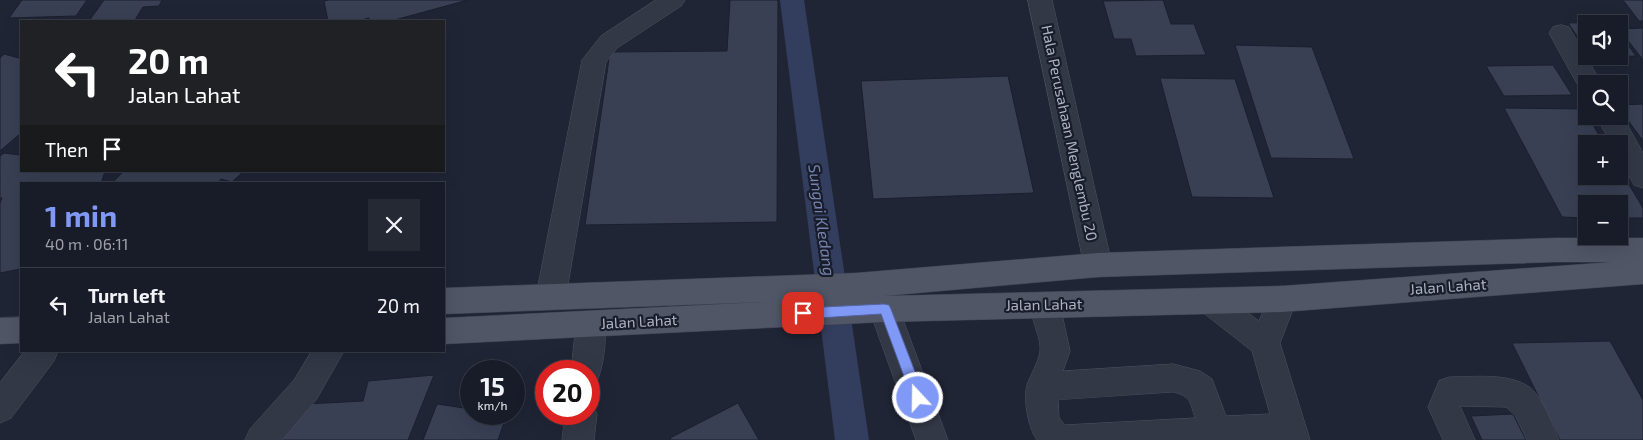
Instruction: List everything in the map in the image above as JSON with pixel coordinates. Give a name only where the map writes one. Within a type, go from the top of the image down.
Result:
[{"type":"main road","name":"Jalan Lahat","points":[[445,301],[551,296],[769,302],[855,298],[1098,265],[1546,250],[1643,250]]},
{"type":"main road","name":"Jalan Lahat","points":[[855,298],[884,309],[1210,302],[1282,299],[1643,272]]},
{"type":"main road","name":"Jalan Lahat","points":[[445,331],[591,324],[769,302]]},
{"type":"main road","points":[[0,331],[20,330]]},
{"type":"street","points":[[551,296],[594,60],[609,42],[673,0]]},
{"type":"street","name":"Hala Perusahaan Menglembu 20","points":[[1040,0],[1098,265]]},
{"type":"street","points":[[1562,32],[1585,75]]},
{"type":"street","points":[[1614,125],[1643,177]]},
{"type":"street","points":[[1265,344],[1282,299]]},
{"type":"street","points":[[1045,305],[1055,351],[1042,387],[1044,424],[1053,435],[1063,440],[1215,432],[1291,434],[1265,344],[1210,302]]},
{"type":"street","points":[[884,309],[932,440]]},
{"type":"street","points":[[587,360],[591,324]]},
{"type":"street","points":[[0,408],[42,352]]},
{"type":"street","points":[[261,440],[305,390],[328,352]]},
{"type":"street","points":[[1042,387],[1173,378],[1189,381],[1201,390],[1215,432]]},
{"type":"street","points":[[1459,440],[1444,407],[1450,391],[1513,393],[1526,405],[1544,440]]},
{"type":"street","points":[[578,440],[580,425]]},
{"type":"building","points":[[22,0],[87,0],[76,16],[9,18]]},
{"type":"building","points":[[104,0],[162,0],[159,6],[143,7],[135,20],[90,20]]},
{"type":"building","points":[[468,0],[395,20],[370,20],[369,18],[361,20],[328,20],[324,1]]},
{"type":"building","points":[[730,0],[778,0],[777,222],[585,225],[610,52],[727,51]]},
{"type":"building","points":[[1163,0],[1171,24],[1194,24],[1206,55],[1136,56],[1131,39],[1114,39],[1103,1]]},
{"type":"building","points":[[1623,0],[1643,0],[1643,21],[1639,21]]},
{"type":"building","points":[[1568,23],[1578,23],[1578,37]]},
{"type":"building","points":[[1643,28],[1643,60],[1628,41],[1628,29]]},
{"type":"building","points":[[1235,45],[1312,47],[1354,159],[1271,158]]},
{"type":"building","points":[[1628,45],[1636,56],[1628,56]]},
{"type":"building","points":[[4,54],[20,58],[20,134],[0,151],[0,58]]},
{"type":"building","points":[[1553,65],[1572,95],[1504,96],[1486,66]]},
{"type":"building","points":[[1008,76],[1034,193],[873,199],[861,81]]},
{"type":"building","points":[[1160,78],[1235,79],[1274,198],[1192,197]]},
{"type":"building","points":[[1643,104],[1643,141],[1628,120],[1628,105]]},
{"type":"building","points":[[1504,108],[1578,109],[1578,125],[1593,125],[1599,135],[1578,135],[1578,185],[1628,185],[1628,183],[1643,208],[1643,218],[1628,218],[1628,195],[1578,195],[1578,218],[1562,217]]},
{"type":"building","points":[[4,153],[20,155],[20,172],[105,172],[102,182],[20,182],[20,269],[0,273],[0,203],[2,198],[0,198],[0,156]]},
{"type":"building","points":[[123,172],[243,172],[232,182],[221,179],[219,182],[113,182]]},
{"type":"building","points":[[1610,341],[1643,400],[1643,440],[1560,440],[1512,343]]},
{"type":"building","points":[[434,375],[408,440],[269,440],[306,404],[363,401],[368,381]]},
{"type":"building","points":[[738,403],[759,440],[671,440],[670,438]]},
{"type":"building","points":[[437,404],[460,407],[460,425],[503,425],[498,440],[423,440]]},
{"type":"building","points":[[1513,414],[1526,440],[1482,440],[1471,416]]},
{"type":"waterway","name":"Sungai Kledang","points":[[792,0],[852,440]]},
{"type":"route","points":[[803,313],[884,309],[918,398]]}]
